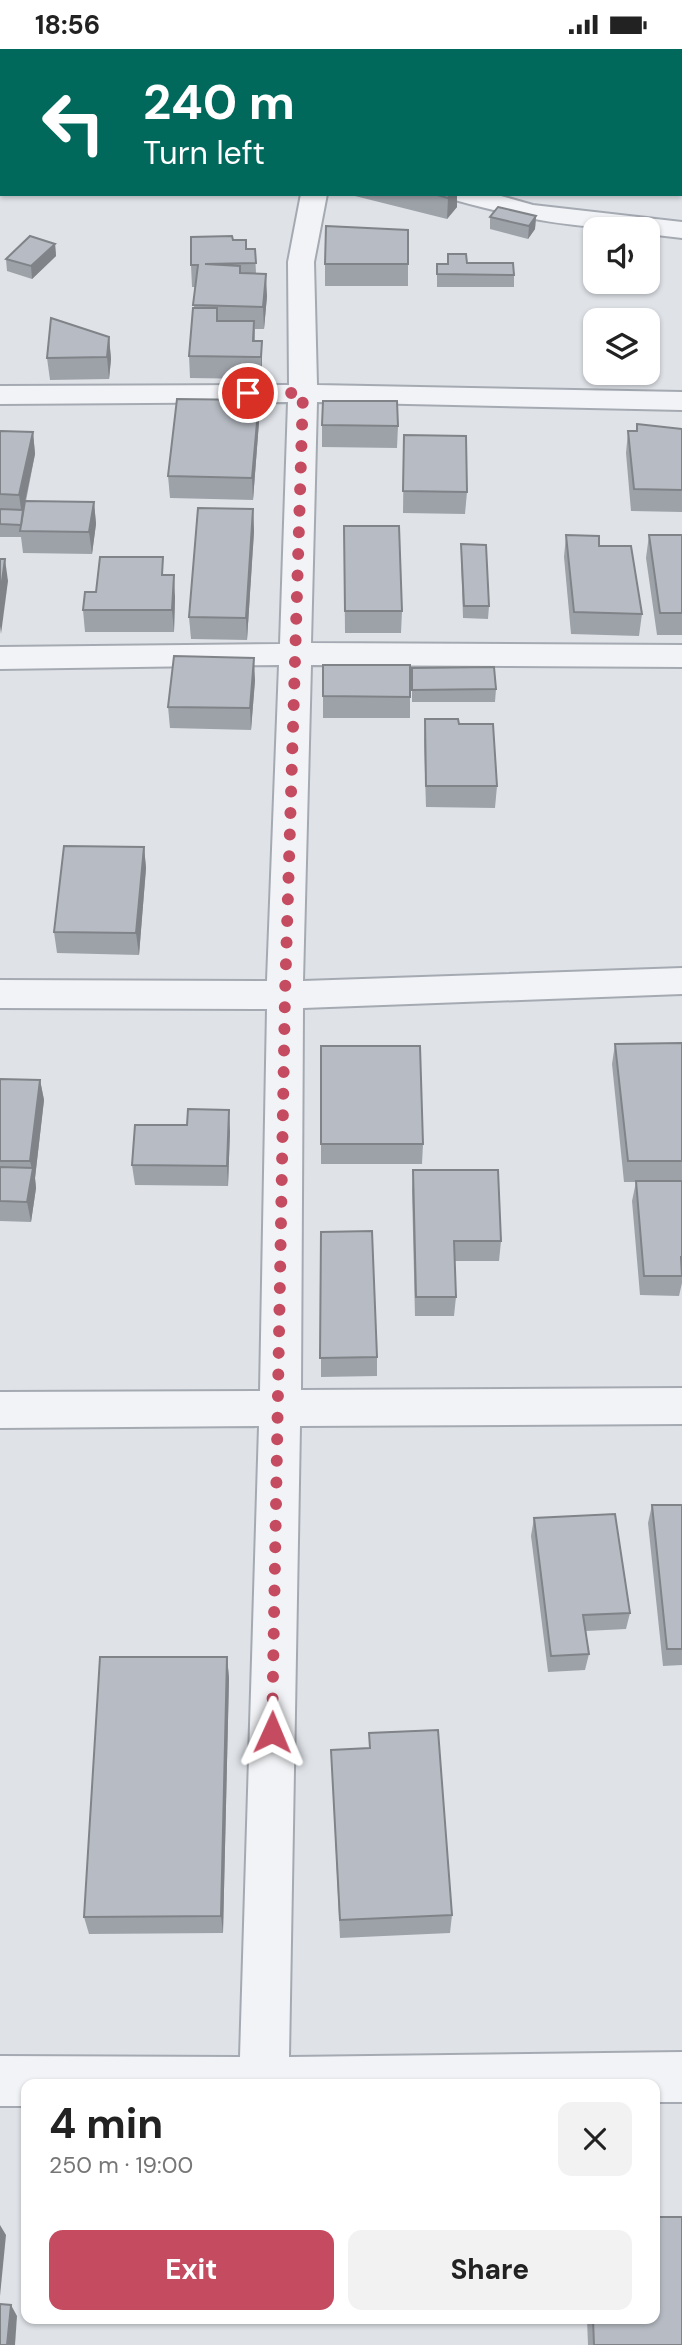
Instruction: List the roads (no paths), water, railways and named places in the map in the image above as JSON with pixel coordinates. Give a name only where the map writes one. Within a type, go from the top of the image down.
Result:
[{"type":"street","points":[[264,2079],[280,1408],[285,995],[303,393],[302,262],[314,196]]},
{"type":"street","points":[[479,196],[682,230]]},
{"type":"street","points":[[0,395],[303,393],[682,401]]},
{"type":"street","points":[[0,658],[295,654],[682,656]]},
{"type":"street","points":[[0,994],[285,995],[682,981]]},
{"type":"street","points":[[0,1410],[682,1406]]},
{"type":"street","points":[[515,2079],[682,2077]]},
{"type":"street","points":[[0,2081],[21,2081]]}]
